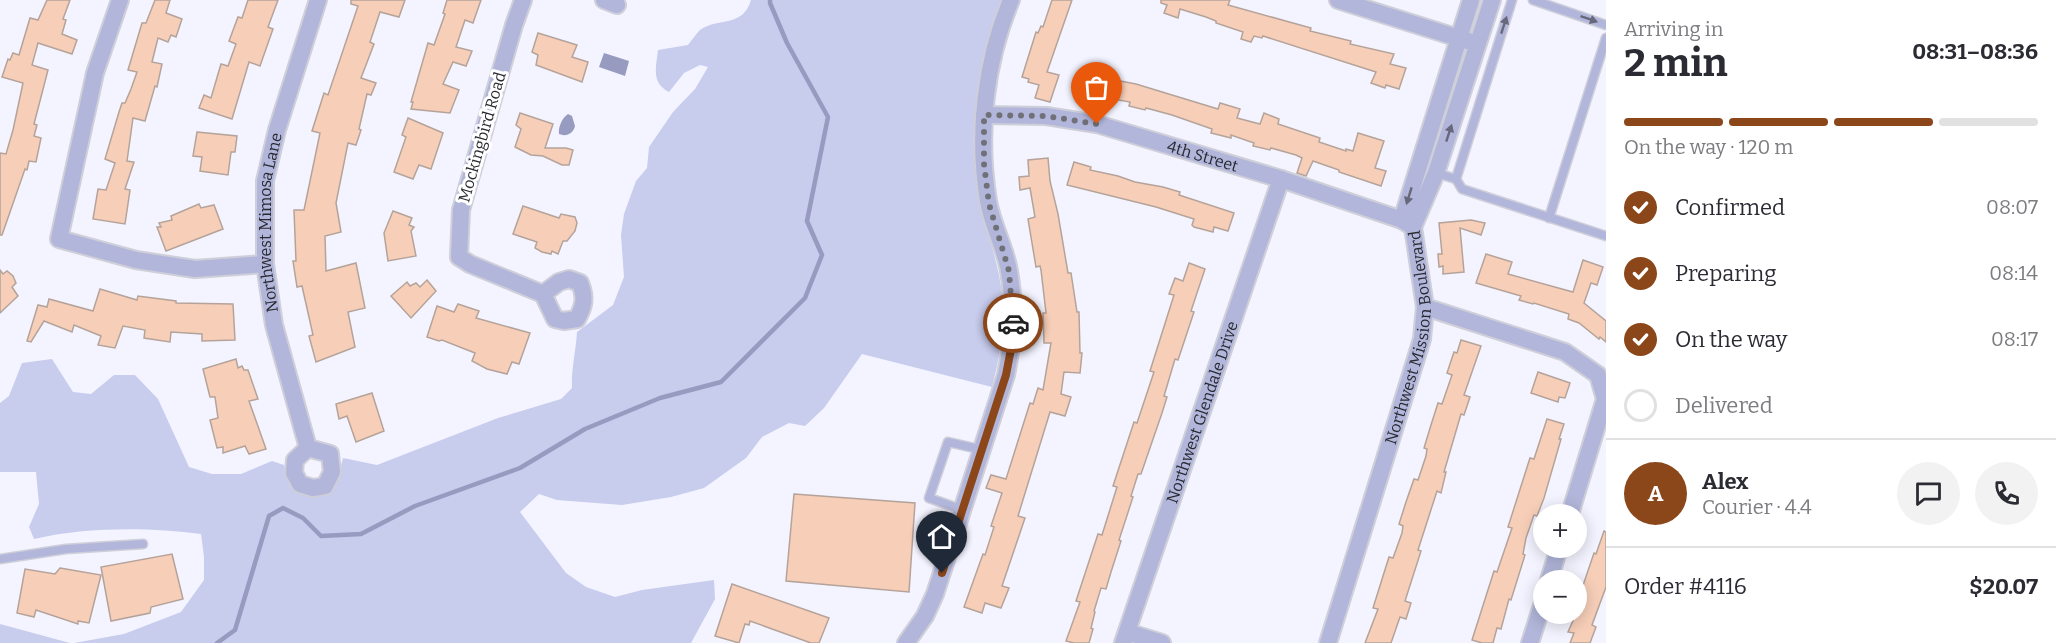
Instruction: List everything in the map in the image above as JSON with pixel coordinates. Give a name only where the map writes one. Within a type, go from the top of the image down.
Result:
[{"type":"street","points":[[120,0],[95,73],[59,239],[136,260],[195,269],[265,264]]},
{"type":"street","name":"Northwest Mimosa Lane","points":[[308,448],[274,325],[265,264],[265,181],[277,130],[318,0]]},
{"type":"street","name":"Mockingbird Road","points":[[523,0],[514,24],[461,210],[459,256],[470,264],[543,294]]},
{"type":"street","points":[[906,643],[926,616],[935,594],[1006,375],[1013,326],[1009,271],[989,204],[984,164],[984,115],[988,84],[1001,25],[1011,0]]},
{"type":"street","points":[[1338,0],[1478,44]]},
{"type":"street","name":"Northwest Mission Boulevard","points":[[1328,643],[1422,339],[1425,308],[1407,223],[1471,0]]},
{"type":"street","name":"Northwest Mission Boulevard","points":[[1407,223],[1436,173],[1492,0]]},
{"type":"street","name":"4th Street","points":[[984,115],[1046,116],[1097,124],[1281,179],[1407,223]]},
{"type":"street","name":"Northwest Glendale Drive","points":[[1125,638],[1281,179]]},
{"type":"street","points":[[1425,308],[1565,352],[1598,375],[1605,399],[1573,504]]},
{"type":"street","points":[[1530,643],[1536,624]]},
{"type":"street","points":[[1125,638],[1162,643]]},
{"type":"lane","points":[[1456,179],[1512,0]]},
{"type":"lane","points":[[1533,0],[1606,25]]},
{"type":"lane","points":[[1549,218],[1606,38]]},
{"type":"lane","points":[[1478,44],[1496,50]]},
{"type":"lane","points":[[1436,173],[1456,179],[1462,189],[1606,236]]},
{"type":"lane","points":[[963,510],[929,498],[948,442],[983,450]]},
{"type":"lane","points":[[0,559],[66,549],[143,544]]},
{"type":"shaded area","points":[[751,0],[1003,0],[983,73],[974,129],[978,187],[999,275],[1003,306],[1003,327],[992,387],[862,354],[824,408],[805,426],[789,423],[762,437],[746,458],[704,488],[671,497],[622,505],[557,500],[539,494],[520,512],[566,573],[586,587],[615,597],[642,590],[714,580],[715,599],[691,643],[74,643],[124,634],[181,612],[204,580],[201,534],[117,529],[74,532],[34,539],[29,527],[39,504],[36,472],[0,472],[0,403],[9,396],[22,363],[52,359],[73,392],[91,394],[114,375],[135,375],[158,399],[189,467],[212,474],[241,474],[272,461],[284,465],[290,487],[310,496],[327,493],[339,474],[343,458],[377,465],[498,418],[561,399],[572,388],[577,332],[613,305],[624,277],[621,235],[624,214],[636,181],[647,168],[649,147],[673,112],[695,89],[708,67],[700,65],[684,73],[669,92],[659,84],[657,79],[658,50],[688,45],[700,30],[707,26],[742,15]]},
{"type":"shaded area","points":[[604,53],[629,61],[625,76],[599,67]]},
{"type":"shaded area","points":[[568,114],[572,116],[574,129],[569,134],[559,134],[561,123]]},
{"type":"shaded area","points":[[0,624],[70,643],[0,643]]},
{"type":"building","points":[[47,0],[70,0],[63,19],[66,20],[62,34],[77,40],[72,54],[38,43],[32,65],[48,70],[34,124],[37,125],[34,136],[41,138],[36,162],[29,161],[27,170],[25,169],[2,235],[0,235],[0,153],[6,154],[23,83],[2,77],[8,59],[10,60],[13,53],[19,55],[30,18],[38,20]]},
{"type":"building","points":[[155,0],[170,0],[166,13],[182,19],[176,37],[171,35],[168,42],[158,38],[152,62],[162,64],[157,87],[155,86],[145,121],[133,118],[127,161],[134,162],[125,189],[130,190],[125,224],[93,219],[98,189],[106,190],[115,163],[105,159],[119,112],[137,72],[128,70],[142,23],[146,23]]},
{"type":"building","points":[[248,0],[278,0],[268,27],[273,29],[260,66],[249,62],[232,119],[199,108],[204,95],[211,98],[221,64],[228,66],[236,44],[229,41],[238,17],[242,18]]},
{"type":"building","points":[[351,0],[405,0],[399,17],[380,12],[370,42],[374,44],[361,78],[376,83],[371,95],[367,94],[356,145],[348,143],[336,203],[341,232],[325,236],[326,271],[356,263],[365,308],[348,312],[355,347],[316,362],[309,336],[313,335],[302,286],[297,287],[293,261],[296,261],[294,210],[304,210],[320,133],[312,131],[324,93],[328,95],[358,6],[351,4]]},
{"type":"building","points":[[447,0],[481,0],[473,23],[465,20],[456,47],[472,51],[466,66],[453,62],[443,84],[459,90],[450,113],[411,109],[428,43],[434,45],[445,14],[443,13]]},
{"type":"building","points":[[1052,0],[1072,0],[1047,72],[1059,75],[1050,102],[1035,98],[1039,85],[1028,82],[1029,79],[1022,77],[1036,32],[1038,33],[1041,26],[1043,27]]},
{"type":"building","points":[[1161,0],[1230,0],[1228,5],[1311,28],[1310,31],[1351,41],[1350,44],[1394,54],[1390,64],[1406,68],[1399,89],[1386,85],[1385,88],[1371,83],[1376,72],[1263,36],[1262,38],[1254,36],[1251,42],[1241,39],[1243,32],[1180,9],[1178,18],[1164,13],[1167,5],[1161,3]]},
{"type":"building","points":[[538,33],[577,45],[572,57],[588,62],[582,82],[536,65],[538,55],[532,52]]},
{"type":"building","points":[[1089,75],[1136,84],[1218,109],[1220,103],[1240,109],[1237,118],[1260,124],[1264,113],[1279,119],[1278,124],[1320,138],[1319,142],[1346,151],[1346,149],[1353,151],[1358,133],[1384,141],[1375,168],[1386,171],[1381,186],[1313,161],[1306,176],[1297,173],[1302,158],[1296,155],[1253,146],[1254,143],[1231,135],[1231,138],[1211,133],[1212,129],[1172,115],[1129,106],[1130,102],[1085,94]]},
{"type":"building","points":[[520,113],[553,124],[545,148],[573,150],[569,165],[562,165],[543,156],[531,155],[515,147],[521,129],[516,125]]},
{"type":"building","points":[[408,118],[443,133],[431,169],[419,165],[413,179],[394,172],[406,137],[402,135]]},
{"type":"building","points":[[197,132],[237,136],[235,152],[231,152],[228,175],[200,171],[202,157],[193,156]]},
{"type":"building","points":[[1048,158],[1050,181],[1068,273],[1071,273],[1077,312],[1079,312],[1080,353],[1082,353],[1080,373],[1064,372],[1061,394],[1071,397],[1065,416],[1050,412],[1018,516],[1025,518],[1002,586],[1009,588],[1001,608],[985,603],[982,613],[964,607],[983,554],[985,555],[994,527],[991,526],[1002,493],[986,488],[991,475],[1006,479],[1030,403],[1033,404],[1038,388],[1043,390],[1051,343],[1044,343],[1043,313],[1046,313],[1041,270],[1040,266],[1036,267],[1028,219],[1035,217],[1030,188],[1020,190],[1019,177],[1029,176],[1028,160]]},
{"type":"building","points":[[1074,162],[1091,167],[1090,170],[1180,192],[1179,195],[1234,213],[1228,231],[1214,227],[1213,232],[1194,227],[1192,225],[1194,219],[1067,185]]},
{"type":"building","points":[[199,204],[201,208],[214,205],[223,229],[166,251],[157,227],[161,227],[159,223],[172,220],[171,216]]},
{"type":"building","points":[[523,206],[559,218],[561,214],[575,217],[577,223],[575,231],[567,241],[563,241],[558,254],[552,251],[551,254],[542,252],[535,248],[537,242],[513,234]]},
{"type":"building","points":[[393,211],[412,218],[409,225],[414,227],[411,231],[416,256],[388,261],[384,233]]},
{"type":"building","points":[[1471,220],[1485,223],[1481,235],[1460,228],[1464,272],[1443,274],[1443,266],[1439,267],[1438,254],[1442,254],[1439,223]]},
{"type":"building","points":[[1486,254],[1512,262],[1508,274],[1573,292],[1583,260],[1603,267],[1597,285],[1591,283],[1584,303],[1606,321],[1606,342],[1579,323],[1568,319],[1569,314],[1519,300],[1521,296],[1476,283]]},
{"type":"building","points":[[1189,263],[1205,269],[1191,311],[1194,312],[1178,360],[1175,359],[1164,396],[1167,397],[1162,413],[1131,496],[1133,497],[1106,589],[1101,588],[1094,611],[1089,643],[1066,641],[1080,602],[1076,601],[1098,534],[1102,535],[1117,487],[1113,486],[1134,422],[1137,423],[1154,372],[1150,371],[1174,295],[1169,294],[1175,278],[1183,281]]},
{"type":"building","points":[[0,270],[3,274],[7,271],[13,276],[16,283],[12,287],[18,296],[0,313]]},
{"type":"building","points":[[427,280],[436,291],[411,318],[391,296],[407,282],[410,286],[416,283],[420,287]]},
{"type":"building","points":[[100,289],[137,300],[138,296],[176,301],[176,303],[233,304],[235,340],[202,341],[202,334],[171,332],[170,342],[144,338],[145,330],[123,326],[115,348],[98,345],[101,336],[74,325],[72,332],[44,321],[31,342],[27,341],[38,305],[47,307],[49,299],[93,311]]},
{"type":"building","points":[[458,304],[479,311],[476,318],[530,333],[519,364],[512,362],[507,374],[487,369],[472,361],[475,353],[442,340],[427,337],[437,306],[454,312]]},
{"type":"building","points":[[1461,340],[1481,346],[1464,395],[1470,397],[1464,415],[1461,414],[1444,472],[1446,472],[1441,493],[1437,491],[1418,550],[1421,551],[1405,601],[1411,603],[1406,619],[1400,617],[1391,643],[1365,643],[1378,609],[1373,608],[1389,557],[1393,558],[1402,533],[1403,526],[1399,524],[1414,479],[1418,480],[1426,456],[1427,449],[1424,448],[1431,425],[1438,403],[1442,404],[1452,375],[1447,373]]},
{"type":"building","points":[[236,359],[238,368],[242,366],[244,370],[248,370],[258,399],[249,401],[266,449],[249,454],[245,446],[223,453],[223,447],[217,448],[210,420],[218,418],[215,397],[210,397],[203,369]]},
{"type":"building","points":[[1538,372],[1570,383],[1565,398],[1559,397],[1558,402],[1531,393]]},
{"type":"building","points":[[372,393],[384,431],[356,442],[347,416],[339,419],[336,404]]},
{"type":"building","points":[[1547,419],[1564,424],[1544,498],[1542,504],[1533,504],[1533,518],[1526,538],[1523,554],[1525,555],[1501,629],[1497,628],[1493,643],[1472,640],[1494,571],[1497,572],[1512,528],[1508,527],[1530,458],[1534,459]]},
{"type":"building","points":[[794,494],[915,503],[909,592],[786,581]]},
{"type":"building","points":[[1604,531],[1606,532],[1606,587],[1592,625],[1596,627],[1590,643],[1570,643],[1574,633],[1568,632],[1572,624],[1587,624],[1587,574],[1594,553],[1596,554]]},
{"type":"building","points":[[172,554],[183,599],[151,607],[150,613],[111,621],[101,567]]},
{"type":"building","points":[[60,568],[101,575],[89,623],[78,621],[78,624],[36,610],[34,617],[17,613],[25,569],[55,574]]},
{"type":"building","points":[[732,584],[829,618],[819,643],[811,643],[750,621],[749,625],[745,624],[739,643],[715,636]]},
{"type":"waterway","points":[[217,643],[235,630],[269,516],[283,508],[303,518],[321,536],[361,534],[415,506],[520,468],[585,429],[660,398],[721,382],[805,298],[822,255],[807,221],[828,117],[787,43],[770,0]]},
{"type":"way so far","points":[[1013,323],[1009,271],[989,204],[984,164],[984,115],[1046,116],[1097,124]]},
{"type":"route","points":[[942,573],[1006,375],[1013,323]]}]
